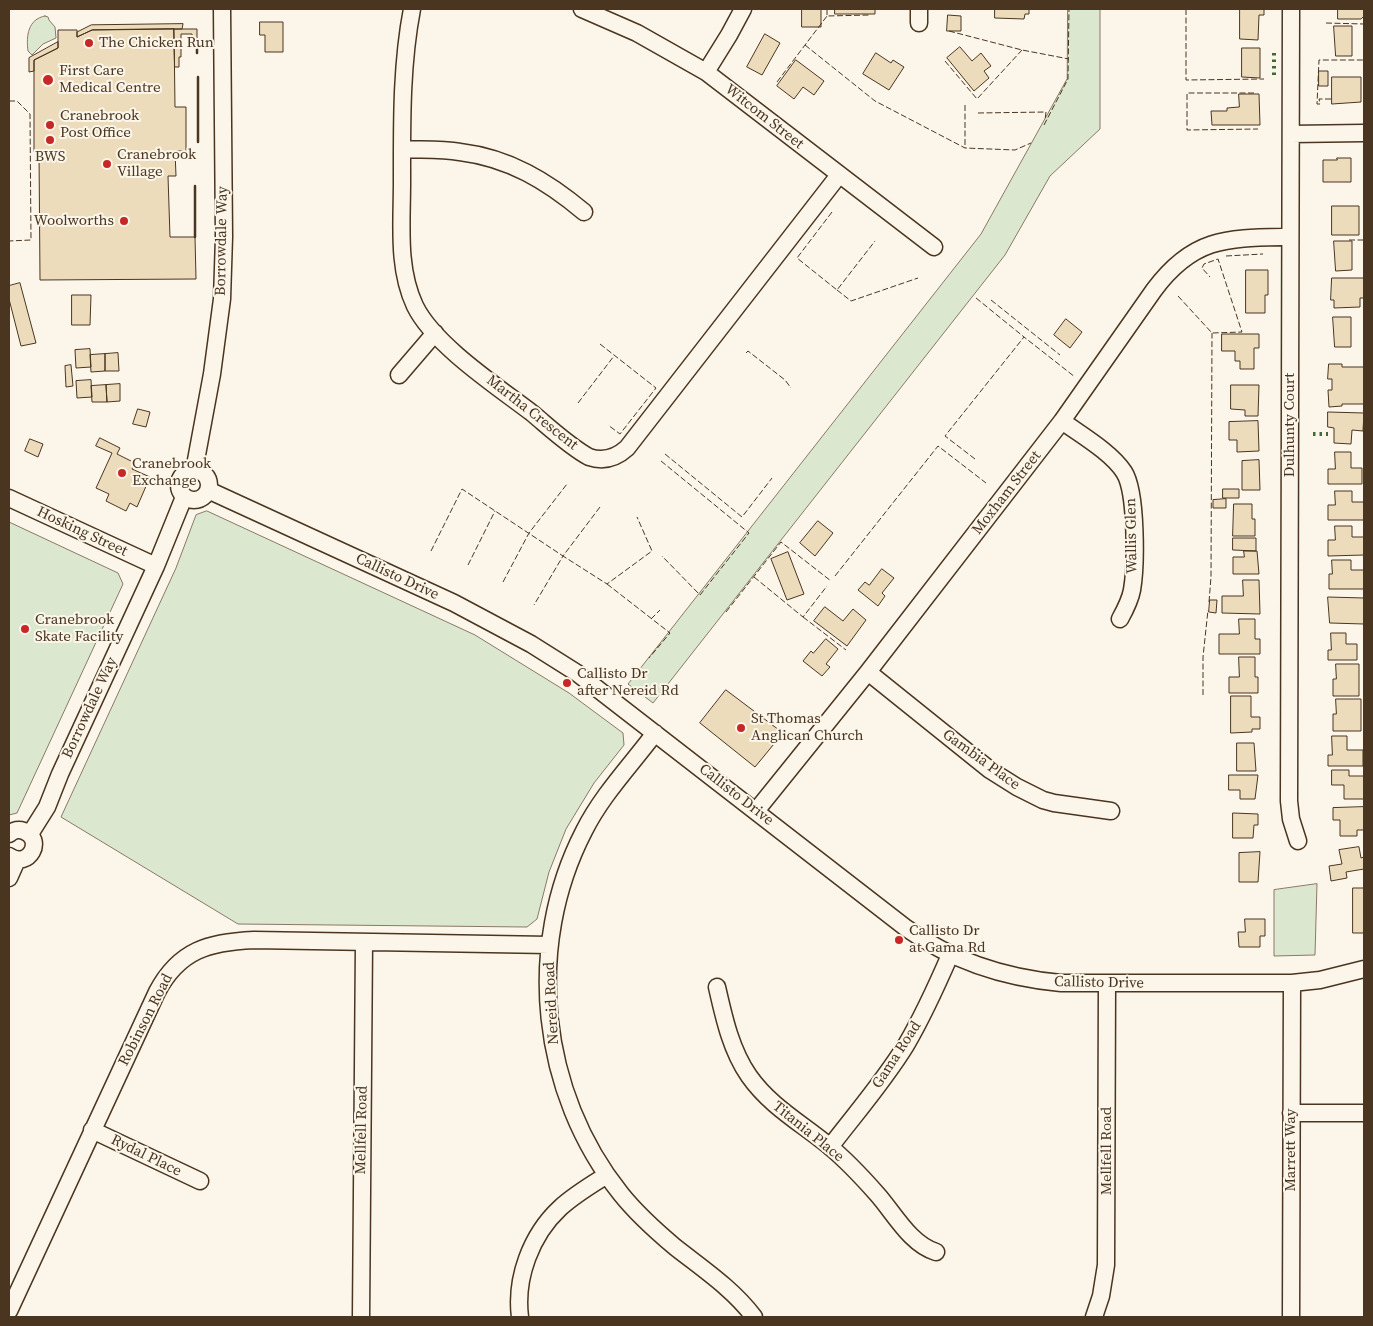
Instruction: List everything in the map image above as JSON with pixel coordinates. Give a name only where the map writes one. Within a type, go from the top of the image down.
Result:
[{"type":"street","name":"Borrowdale Way","points":[[9,878],[13,858],[26,858],[32,852],[34,843],[30,834],[47,807],[60,774],[156,566],[184,497],[179,489],[180,480],[186,473],[194,471],[212,374],[222,292],[224,238],[222,9]]},
{"type":"street","name":"Martha Crescent","points":[[412,9],[403,92],[402,251],[404,274],[416,307],[435,333],[456,354],[584,454],[599,460],[615,457],[627,448],[840,175]]},
{"type":"street","name":"Witcom Street","points":[[582,9],[637,33],[706,72],[934,247]]},
{"type":"street","points":[[706,72],[743,9]]},
{"type":"street","name":"Dulhunty Court","points":[[1290,9],[1289,801],[1291,819],[1298,841]]},
{"type":"street","points":[[1291,134],[1364,133]]},
{"type":"street","points":[[402,149],[460,152],[484,156],[508,164],[543,180],[584,212]]},
{"type":"street","name":"Moxham Street","points":[[756,811],[868,672],[1062,421],[1166,275],[1183,259],[1200,249],[1223,240],[1290,237]]},
{"type":"street","points":[[399,375],[435,333]]},
{"type":"street","name":"Wallis Glen","points":[[1062,421],[1118,464],[1131,487],[1134,574],[1130,599],[1120,619]]},
{"type":"street","points":[[184,497],[198,500],[208,490],[206,477],[194,471]]},
{"type":"street","name":"Callisto Drive","points":[[208,490],[445,599],[532,644],[577,673],[906,928],[950,955],[1024,978],[1061,983],[1292,983],[1320,980],[1364,969]]},
{"type":"street","name":"Hosking Street","points":[[9,498],[156,566]]},
{"type":"street","name":"Gambia Place","points":[[868,672],[990,770],[1016,787],[1043,800],[1054,803],[1111,811]]},
{"type":"street","name":"Nereid Road","points":[[656,733],[600,804],[585,829],[561,888],[549,945],[549,1004],[556,1059],[565,1091],[586,1141],[622,1195],[645,1220],[675,1247],[706,1270],[754,1317]]},
{"type":"street","points":[[9,834],[16,830],[26,831],[30,834]]},
{"type":"street","name":"Robinson Road","points":[[9,1311],[164,978],[191,954],[211,945],[236,941],[549,945]]},
{"type":"street","name":"Mellfell Road","points":[[361,1317],[364,942]]},
{"type":"street","name":"Gama Road","points":[[830,1147],[883,1079],[906,1044],[928,1004],[950,955]]},
{"type":"street","name":"Marrett Way","points":[[1291,1317],[1292,983]]},
{"type":"street","name":"Mellfell Road","points":[[1094,1317],[1101,1296],[1106,1265],[1107,984]]},
{"type":"street","name":"Titania Place","points":[[717,987],[730,1039],[748,1075],[765,1096],[830,1147],[876,1193],[925,1248],[936,1252]]},
{"type":"street","points":[[1291,1113],[1364,1113]]},
{"type":"street","name":"Rydal Place","points":[[92,1130],[200,1181]]},
{"type":"street","points":[[520,1317],[519,1300],[522,1278],[528,1256],[542,1230],[566,1202],[607,1174]]},
{"type":"green space","points":[[1068,9],[1100,9],[1100,129],[1050,176],[1005,255],[653,703],[628,684],[981,234],[1067,79]]},
{"type":"green space","points":[[45,16],[48,17],[55,27],[56,38],[43,44],[32,55],[28,51],[29,29],[35,21]]},
{"type":"green space","points":[[207,511],[475,635],[569,693],[623,733],[624,745],[594,783],[566,829],[549,872],[537,919],[527,927],[238,924],[61,817],[176,568],[196,515]]},
{"type":"green space","points":[[9,522],[118,573],[123,584],[17,813],[9,815]]},
{"type":"green space","points":[[1317,884],[1315,955],[1274,956],[1274,890]]},
{"type":"building","points":[[802,9],[821,9],[821,27],[802,27]]},
{"type":"building","points":[[835,9],[875,9],[875,14],[835,14]]},
{"type":"building","points":[[995,9],[1029,9],[1029,14],[1025,14],[1024,19],[995,18]]},
{"type":"building","points":[[1240,9],[1264,9],[1264,15],[1259,15],[1258,40],[1240,39]]},
{"type":"building","points":[[1338,9],[1364,9],[1364,16],[1361,19],[1338,19]]},
{"type":"building","points":[[948,15],[961,16],[961,31],[947,31]]},
{"type":"building","points":[[260,22],[283,22],[283,52],[265,52],[265,35],[260,35]]},
{"type":"building","points":[[183,24],[182,29],[92,30],[77,37],[77,32],[91,25]]},
{"type":"building","points":[[1334,26],[1352,26],[1352,56],[1336,56]]},
{"type":"building","name":"Cranebrook Village","points":[[174,29],[175,107],[186,107],[186,151],[175,151],[176,176],[168,176],[170,237],[195,237],[196,279],[40,280],[39,152],[34,152],[34,60],[58,48],[58,30],[77,30],[77,37],[92,30]]},
{"type":"building","points":[[174,29],[197,29],[197,42],[192,42],[192,34],[181,34],[179,67],[175,67]]},
{"type":"building","points":[[765,34],[780,43],[762,75],[747,67]]},
{"type":"building","points":[[58,42],[58,48],[34,60],[34,71],[29,72],[29,58]]},
{"type":"building","points":[[960,47],[972,61],[981,53],[991,66],[984,71],[989,78],[974,91],[947,58]]},
{"type":"building","points":[[1242,48],[1260,48],[1260,78],[1242,77]]},
{"type":"building","points":[[876,53],[891,63],[893,60],[904,67],[889,90],[863,74]]},
{"type":"building","points":[[796,60],[824,81],[814,95],[803,87],[794,99],[777,86]]},
{"type":"building","points":[[1319,71],[1328,71],[1328,86],[1319,86]]},
{"type":"building","points":[[1332,77],[1361,77],[1361,102],[1332,104]]},
{"type":"building","points":[[1239,94],[1259,94],[1260,125],[1212,125],[1211,111],[1227,111],[1227,108],[1239,107]]},
{"type":"building","points":[[1337,158],[1351,158],[1351,182],[1323,182],[1323,160],[1337,160]]},
{"type":"building","points":[[1332,206],[1359,206],[1359,235],[1332,235]]},
{"type":"building","points":[[1334,241],[1352,241],[1352,270],[1336,271]]},
{"type":"building","points":[[1246,270],[1268,270],[1268,295],[1265,295],[1265,313],[1246,313]]},
{"type":"building","points":[[1332,278],[1364,278],[1364,298],[1360,298],[1360,307],[1334,308],[1334,300],[1331,300]]},
{"type":"building","points":[[20,283],[36,343],[21,346],[9,299],[9,286]]},
{"type":"building","points":[[72,295],[91,295],[90,325],[72,325]]},
{"type":"building","points":[[1333,317],[1351,317],[1351,347],[1335,347]]},
{"type":"building","points":[[1066,319],[1082,332],[1070,348],[1054,335]]},
{"type":"building","points":[[1222,334],[1259,334],[1259,348],[1254,348],[1254,369],[1240,369],[1240,361],[1235,361],[1235,351],[1222,351]]},
{"type":"building","points":[[90,349],[91,367],[76,368],[75,350]]},
{"type":"building","points":[[118,353],[119,371],[105,371],[105,354]]},
{"type":"building","points":[[105,354],[105,371],[91,372],[90,355]]},
{"type":"building","points":[[1329,364],[1342,364],[1342,367],[1364,367],[1364,404],[1342,404],[1342,406],[1329,407],[1328,390],[1332,390],[1332,379],[1328,379]]},
{"type":"building","points":[[71,365],[73,386],[66,387],[65,366]]},
{"type":"building","points":[[91,380],[92,397],[77,398],[76,381]]},
{"type":"building","points":[[120,384],[120,401],[107,402],[106,385]]},
{"type":"building","points":[[106,385],[107,402],[92,402],[91,386]]},
{"type":"building","points":[[1231,385],[1259,385],[1258,416],[1245,416],[1245,410],[1231,409]]},
{"type":"building","points":[[138,409],[150,412],[146,427],[133,424]]},
{"type":"building","points":[[1328,412],[1364,413],[1363,431],[1352,430],[1351,444],[1334,443],[1334,428],[1328,427]]},
{"type":"building","points":[[1258,421],[1259,451],[1237,452],[1237,440],[1229,440],[1229,422]]},
{"type":"building","name":"Cranebrook Exchange","points":[[100,438],[120,448],[117,454],[135,463],[132,469],[150,477],[137,507],[130,503],[126,511],[106,501],[109,494],[96,488],[112,453],[96,446]]},
{"type":"building","points":[[30,439],[43,444],[38,457],[25,451]]},
{"type":"building","points":[[1335,452],[1351,452],[1351,468],[1362,468],[1362,484],[1328,484],[1328,469],[1335,469]]},
{"type":"building","points":[[1259,460],[1260,490],[1242,490],[1242,461]]},
{"type":"building","points":[[1223,489],[1239,489],[1239,498],[1223,498]]},
{"type":"building","points":[[1335,491],[1352,491],[1352,502],[1364,502],[1364,520],[1328,520],[1328,505],[1335,505]]},
{"type":"building","points":[[1226,499],[1226,508],[1213,508],[1213,500]]},
{"type":"building","points":[[1234,504],[1252,504],[1252,519],[1255,519],[1255,536],[1233,536]]},
{"type":"building","points":[[818,521],[833,533],[815,556],[800,543]]},
{"type":"building","points":[[1335,526],[1352,526],[1352,537],[1364,537],[1364,555],[1328,556],[1328,540],[1335,540]]},
{"type":"building","points":[[1233,538],[1256,538],[1256,551],[1233,550]]},
{"type":"building","points":[[1244,551],[1257,551],[1259,574],[1233,574],[1233,557],[1244,557]]},
{"type":"building","points":[[788,552],[804,594],[787,600],[771,559]]},
{"type":"building","points":[[1332,560],[1351,560],[1351,570],[1364,570],[1364,589],[1329,589],[1329,574],[1332,574]]},
{"type":"building","points":[[882,569],[894,578],[882,593],[885,596],[878,606],[858,590],[865,582],[869,585]]},
{"type":"building","points":[[1243,580],[1259,580],[1260,614],[1222,613],[1222,596],[1243,596]]},
{"type":"building","points":[[1328,597],[1364,598],[1364,624],[1330,623]]},
{"type":"building","points":[[1210,600],[1217,600],[1216,613],[1209,612]]},
{"type":"building","points":[[825,607],[843,621],[853,609],[866,620],[847,646],[814,621]]},
{"type":"building","points":[[1239,619],[1255,619],[1255,639],[1260,639],[1260,654],[1219,654],[1219,634],[1239,634]]},
{"type":"building","points":[[1331,633],[1346,633],[1346,644],[1357,644],[1357,660],[1328,660],[1328,650],[1331,650]]},
{"type":"building","points":[[826,639],[838,649],[826,664],[830,667],[822,676],[803,661],[811,651],[813,653]]},
{"type":"building","points":[[1239,657],[1255,657],[1255,677],[1258,677],[1258,693],[1229,693],[1229,677],[1239,677]]},
{"type":"building","points":[[1336,664],[1359,664],[1359,696],[1333,696],[1333,679],[1336,679]]},
{"type":"building","name":"St Thomas Anglican Church","points":[[726,690],[783,733],[755,767],[700,723]]},
{"type":"building","points":[[1231,696],[1251,696],[1251,717],[1260,717],[1260,729],[1252,729],[1252,732],[1231,733]]},
{"type":"building","points":[[1336,699],[1361,699],[1361,731],[1333,731],[1333,714],[1336,714]]},
{"type":"building","points":[[1332,736],[1347,736],[1347,750],[1363,750],[1363,766],[1328,766],[1328,755],[1332,755]]},
{"type":"building","points":[[1237,743],[1254,743],[1256,771],[1237,771]]},
{"type":"building","points":[[1332,770],[1349,770],[1349,776],[1364,776],[1364,799],[1344,799],[1344,785],[1332,785]]},
{"type":"building","points":[[1229,775],[1258,775],[1255,799],[1240,799],[1240,790],[1229,790]]},
{"type":"building","points":[[1364,807],[1364,830],[1357,830],[1357,836],[1340,836],[1340,820],[1333,820],[1333,808]]},
{"type":"building","points":[[1233,813],[1258,814],[1258,825],[1254,825],[1253,838],[1233,838]]},
{"type":"building","points":[[1359,847],[1361,858],[1364,857],[1364,869],[1346,872],[1347,878],[1331,881],[1329,866],[1342,864],[1339,850]]},
{"type":"building","points":[[1260,852],[1258,882],[1239,882],[1239,853]]},
{"type":"building","points":[[1353,888],[1364,888],[1364,933],[1353,933]]},
{"type":"building","points":[[1245,919],[1265,919],[1265,936],[1260,936],[1260,947],[1239,947],[1238,932],[1245,932]]},
{"type":"hedge","points":[[1274,53],[1274,77]]},
{"type":"hedge","points":[[1313,434],[1328,434]]},
{"type":"fence","points":[[827,9],[827,16],[870,15]]},
{"type":"fence","points":[[1044,125],[1068,79],[1069,9]]},
{"type":"fence","points":[[1186,9],[1186,80],[1264,79]]},
{"type":"fence","points":[[777,82],[827,16]]},
{"type":"fence","points":[[1326,23],[1364,24]]},
{"type":"fence","points":[[949,31],[1022,50],[1069,59]]},
{"type":"fence","points":[[805,45],[875,101],[965,148],[1015,150],[1031,143]]},
{"type":"fence","points":[[945,61],[977,99],[1022,50]]},
{"type":"fence","points":[[1331,99],[1319,99],[1320,104],[1317,104],[1319,60],[1364,60]]},
{"type":"fence","points":[[1254,93],[1187,93],[1187,130],[1258,129]]},
{"type":"fence","points":[[9,101],[17,101],[30,114],[31,240],[9,241]]},
{"type":"fence","points":[[965,105],[965,148]]},
{"type":"fence","points":[[978,113],[1046,112],[1045,120]]},
{"type":"fence","points":[[832,212],[797,258],[837,290],[875,241]]},
{"type":"fence","points":[[1349,240],[1364,240]]},
{"type":"fence","points":[[1226,256],[1263,254]]},
{"type":"fence","points":[[1178,296],[1212,333],[1242,332],[1218,259],[1204,264],[1202,268],[1210,277]]},
{"type":"fence","points":[[837,290],[851,301],[918,278]]},
{"type":"fence","points":[[976,298],[1024,337]]},
{"type":"fence","points":[[991,300],[1060,355]]},
{"type":"fence","points":[[1209,602],[1211,577],[1212,333]]},
{"type":"fence","points":[[975,459],[945,436],[1024,337],[1075,377]]},
{"type":"fence","points":[[600,344],[656,388],[620,434],[608,425]]},
{"type":"fence","points":[[746,353],[748,351],[785,380],[791,388]]},
{"type":"fence","points":[[578,403],[614,356]]},
{"type":"fence","points":[[835,576],[938,446],[986,483]]},
{"type":"fence","points":[[665,454],[742,517],[772,478]]},
{"type":"fence","points":[[661,461],[749,533],[700,595],[662,556]]},
{"type":"fence","points":[[503,582],[529,533],[567,484]]},
{"type":"fence","points":[[431,551],[462,489],[563,556],[534,605]]},
{"type":"fence","points":[[600,507],[563,556],[607,584],[652,551],[637,517]]},
{"type":"fence","points":[[468,565],[495,511]]},
{"type":"fence","points":[[726,612],[781,542],[831,581]]},
{"type":"fence","points":[[754,577],[803,617],[827,586]]},
{"type":"fence","points":[[607,584],[670,633],[649,658]]},
{"type":"fence","points":[[651,619],[660,610]]},
{"type":"fence","points":[[1203,695],[1203,657],[1208,610]]},
{"type":"fence","points":[[803,617],[846,650]]},
{"type":"wall","points":[[197,42],[197,53]]},
{"type":"wall","points":[[198,77],[198,142]]},
{"type":"wall","points":[[195,186],[195,237]]},
{"type":"place","name":"The Chicken Run","points":[[89,43]]},
{"type":"place","name":"First Care Medical Centre","points":[[48,80]]},
{"type":"place","name":"Cranebrook Post Office","points":[[50,125]]},
{"type":"place","name":"BWS","points":[[50,140]]},
{"type":"place","name":"Cranebrook Village","points":[[107,164]]},
{"type":"place","name":"Woolworths","points":[[124,221]]},
{"type":"place","name":"Cranebrook Exchange","points":[[122,473]]},
{"type":"place","name":"Cranebrook Skate Facility","points":[[25,629]]},
{"type":"place","name":"Callisto Dr after Nereid Rd","points":[[567,683]]},
{"type":"place","name":"St Thomas Anglican Church","points":[[741,728]]},
{"type":"place","name":"Callisto Dr at Gama Rd","points":[[899,940]]}]
